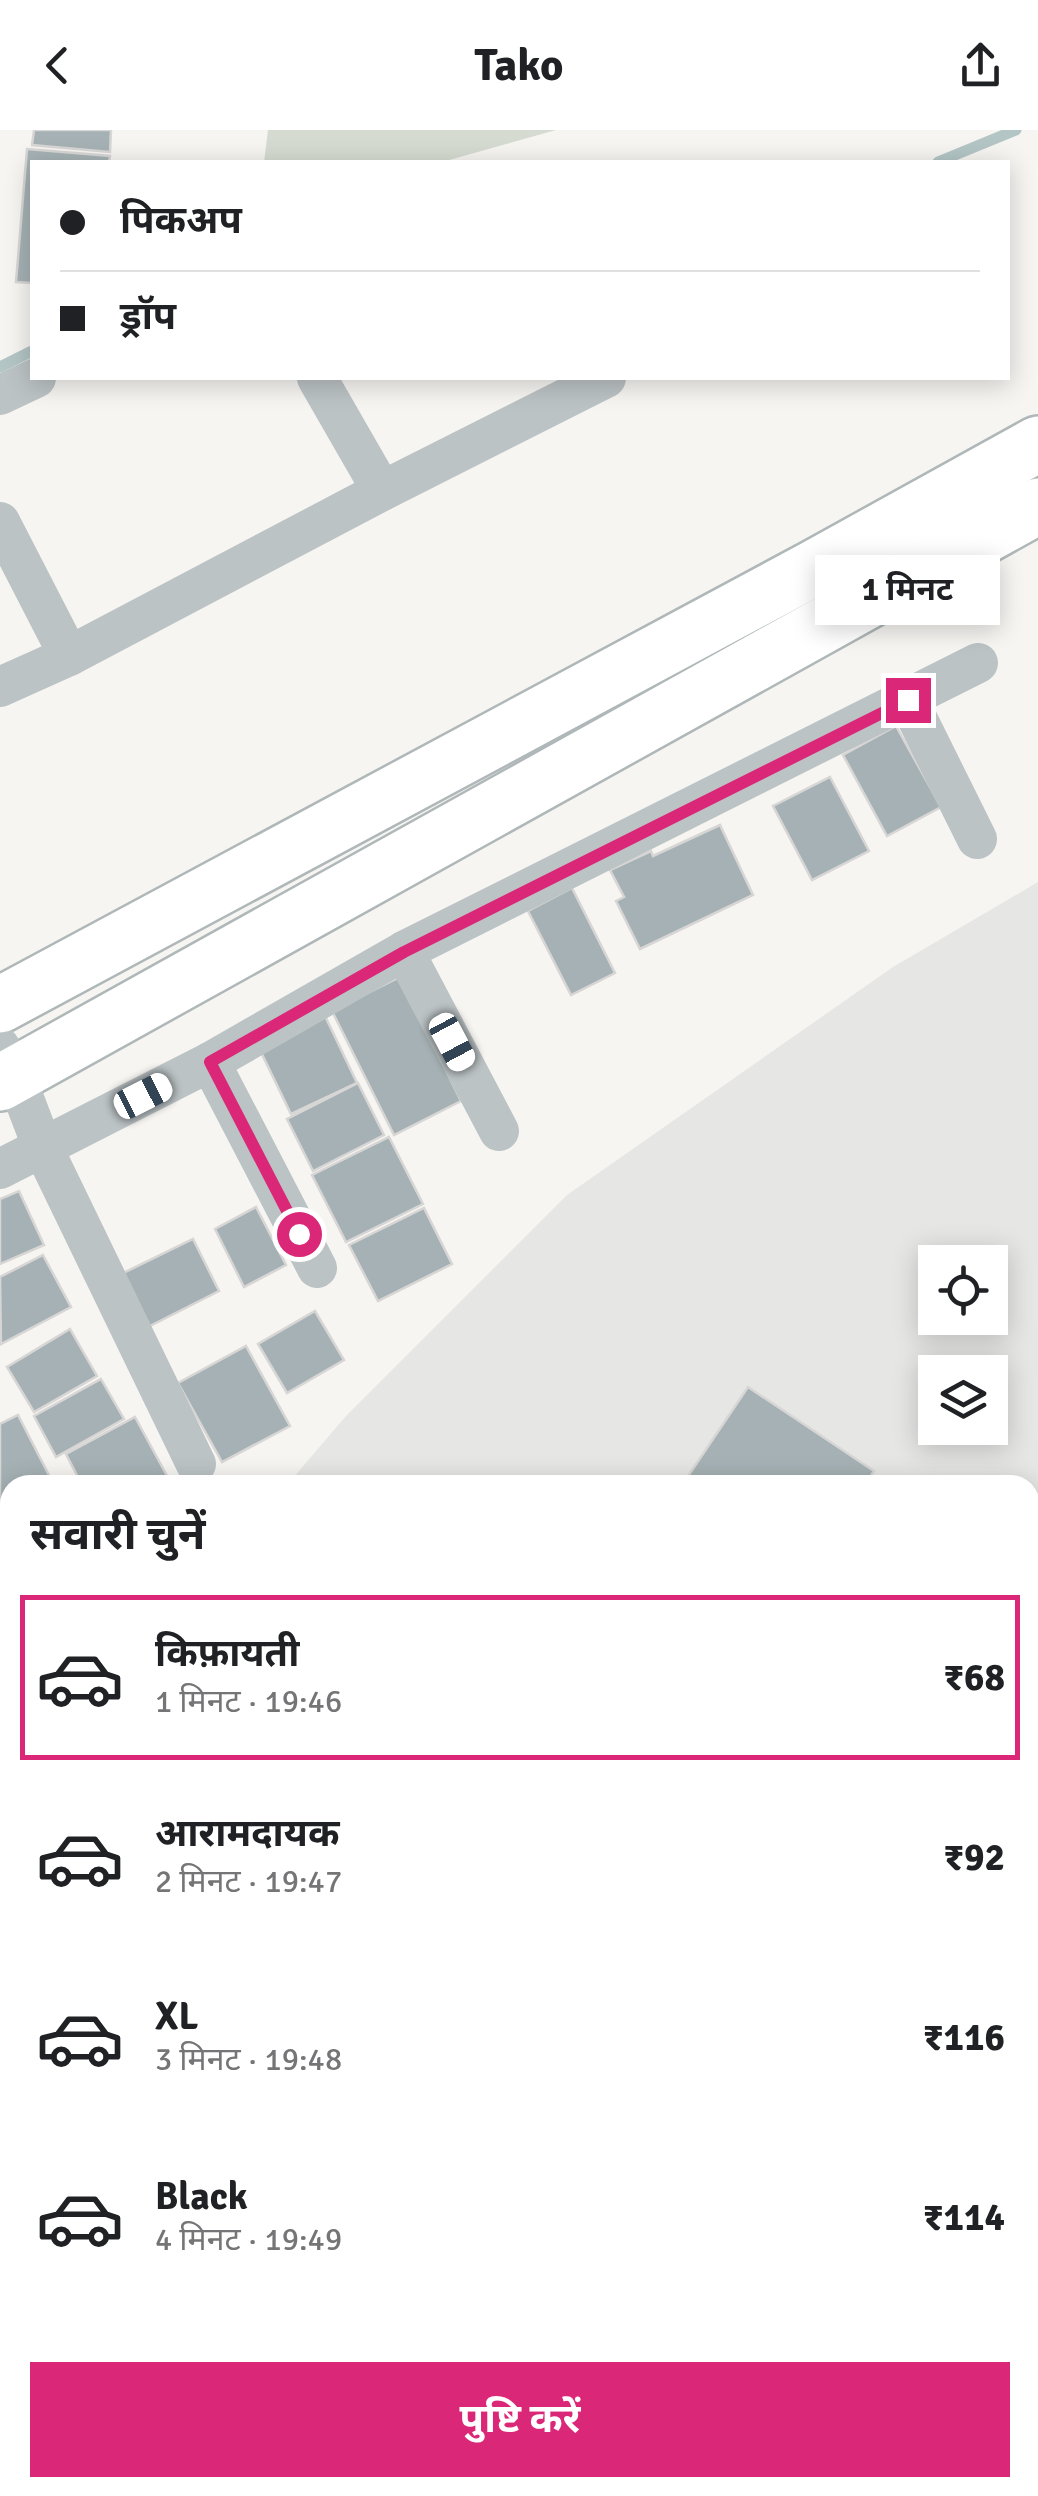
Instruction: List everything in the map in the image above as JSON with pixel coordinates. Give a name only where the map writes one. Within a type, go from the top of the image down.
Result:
[{"type":"main road","points":[[0,1005],[1038,444]]},
{"type":"main road","points":[[5,1069],[1038,506]]},
{"type":"street","points":[[0,395],[32,380]]},
{"type":"street","points":[[318,380],[382,490]]},
{"type":"street","points":[[0,686],[69,656],[382,490],[602,380]]},
{"type":"street","points":[[0,522],[69,656]]},
{"type":"street","points":[[0,1168],[210,1062],[404,952],[978,664]]},
{"type":"street","points":[[908,700],[977,839]]},
{"type":"street","points":[[404,952],[500,1132]]},
{"type":"street","points":[[210,1062],[317,1268]]},
{"type":"street","points":[[5,1069],[196,1464]]},
{"type":"shaded area","points":[[268,130],[556,130],[449,160],[264,160]]},
{"type":"shaded area","points":[[1038,882],[1038,1475],[296,1475],[346,1416],[567,1195],[893,967]]},
{"type":"building","points":[[34,130],[111,130],[110,152],[32,145]]},
{"type":"building","points":[[27,149],[110,156],[109,160],[30,160],[30,283],[16,282]]},
{"type":"building","points":[[896,726],[941,807],[887,836],[843,755]]},
{"type":"building","points":[[830,777],[869,851],[812,880],[773,806]]},
{"type":"building","points":[[720,825],[753,895],[640,949],[616,901],[624,897],[610,870],[651,851],[653,856]]},
{"type":"building","points":[[572,888],[615,973],[571,995],[528,911]]},
{"type":"building","points":[[400,977],[461,1101],[394,1135],[332,1011]]},
{"type":"building","points":[[325,1016],[357,1083],[291,1114],[259,1048]]},
{"type":"building","points":[[358,1083],[384,1135],[313,1171],[287,1119]]},
{"type":"building","points":[[389,1137],[423,1204],[346,1242],[312,1175]]},
{"type":"building","points":[[19,1191],[44,1245],[0,1264],[0,1199]]},
{"type":"building","points":[[256,1207],[286,1265],[244,1287],[215,1229]]},
{"type":"building","points":[[424,1208],[452,1264],[378,1301],[349,1245]]},
{"type":"building","points":[[193,1239],[219,1291],[138,1332],[111,1279]]},
{"type":"building","points":[[43,1255],[71,1307],[1,1344],[0,1277]]},
{"type":"building","points":[[315,1311],[344,1360],[287,1393],[258,1344]]},
{"type":"building","points":[[70,1329],[97,1376],[34,1412],[7,1367]]},
{"type":"building","points":[[246,1346],[290,1426],[222,1462],[178,1383]]},
{"type":"building","points":[[101,1379],[124,1419],[56,1457],[34,1416]]},
{"type":"building","points":[[748,1387],[874,1471],[871,1475],[689,1475]]},
{"type":"building","points":[[18,1415],[49,1475],[0,1475],[0,1424]]},
{"type":"building","points":[[135,1417],[167,1475],[77,1475],[66,1454]]},
{"type":"waterway","points":[[943,160],[1016,130]]},
{"type":"waterway","points":[[0,367],[30,352]]},
{"type":"route","points":[[299,1234],[210,1062],[404,952],[908,700]]}]
